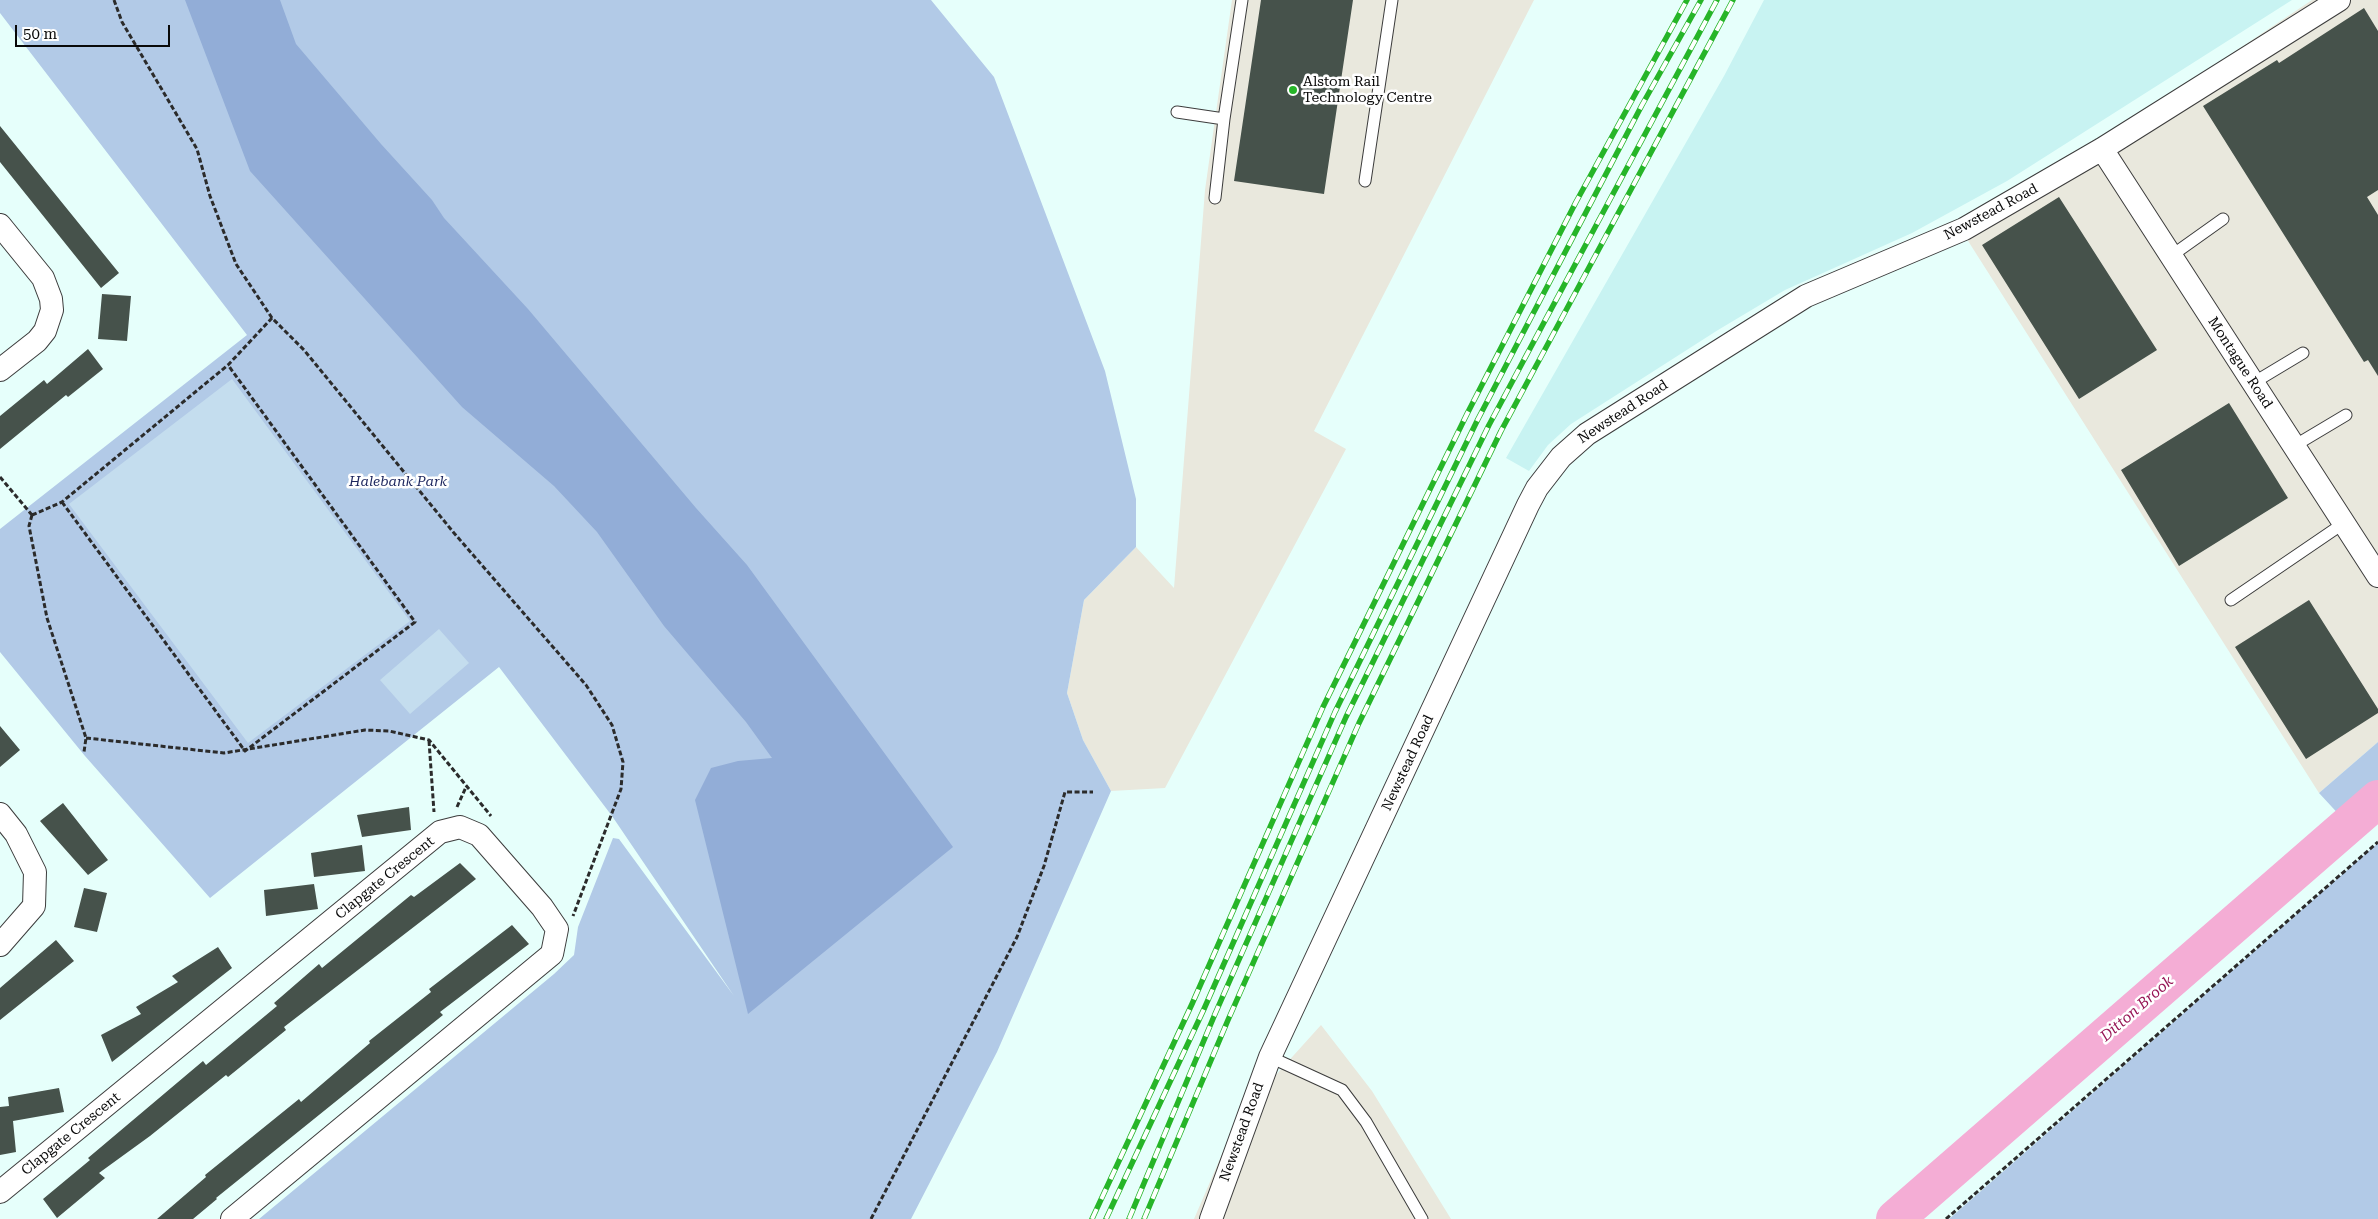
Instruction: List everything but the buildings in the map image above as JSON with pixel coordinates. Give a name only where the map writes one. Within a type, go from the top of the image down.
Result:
[{"type":"street","name":"Newstead Road","points":[[1211,1219],[1270,1057],[1528,505],[1537,488],[1561,457],[1587,434],[1806,296],[1964,229],[2102,149],[2339,0]]},
{"type":"street","name":"Montague Road","points":[[2102,149],[2378,576]]},
{"type":"street","points":[[0,225],[43,278],[52,305],[50,320],[37,341],[0,370]]},
{"type":"street","points":[[0,814],[16,834],[35,872],[34,906],[0,945]]},
{"type":"street","name":"Clapgate Crescent","points":[[0,1192],[440,832],[460,827],[479,835],[542,907],[557,929]]},
{"type":"street","points":[[232,1219],[552,954],[557,929]]},
{"type":"lane","points":[[1215,198],[1224,119],[1242,0]]},
{"type":"lane","points":[[1365,181],[1392,0]]},
{"type":"lane","points":[[1177,112],[1224,119]]},
{"type":"lane","points":[[2171,256],[2223,219]]},
{"type":"lane","points":[[2253,384],[2303,353]]},
{"type":"lane","points":[[2294,446],[2346,415]]},
{"type":"lane","points":[[2231,600],[2344,523]]},
{"type":"lane","points":[[1270,1057],[1342,1090],[1366,1122],[1422,1219]]},
{"type":"path","points":[[114,0],[122,22],[197,149],[210,196],[236,264],[272,318],[304,350],[454,533],[586,684],[612,725],[623,762],[621,789],[575,914],[557,929]]},
{"type":"path","points":[[32,515],[62,502],[228,366],[272,318]]},
{"type":"path","points":[[228,366],[416,622],[245,751]]},
{"type":"path","points":[[0,477],[32,515]]},
{"type":"path","points":[[62,502],[245,751]]},
{"type":"path","points":[[32,515],[29,526],[47,618],[86,738],[84,752]]},
{"type":"path","points":[[86,738],[224,753],[364,730],[389,731],[429,740],[434,824],[440,832]]},
{"type":"path","points":[[454,813],[466,787]]},
{"type":"path","points":[[871,1219],[1018,937],[1044,866],[1065,792],[1093,792]]},
{"type":"path","points":[[1946,1219],[2378,842]]},
{"type":"shaded area","points":[[185,0],[280,0],[296,44],[381,144],[432,200],[444,218],[528,309],[696,508],[747,565],[953,847],[748,1014],[695,800],[711,768],[738,761],[772,758],[746,722],[664,626],[597,532],[554,486],[462,407],[250,171]]},
{"type":"shaded area","points":[[1232,0],[1534,0],[1314,431],[1346,449],[1165,788],[1111,791],[1083,740],[1067,693],[1084,600],[1136,547],[1174,588],[1205,190]]},
{"type":"shaded area","points":[[1764,0],[2292,0],[2007,181],[1912,233],[1785,290],[1718,330],[1571,424],[1548,445],[1529,471],[1506,458],[1724,76]]},
{"type":"shaded area","points":[[2312,0],[2378,0],[2378,742],[2319,793],[1963,233]]},
{"type":"shaded area","points":[[232,379],[410,621],[248,743],[69,504]]},
{"type":"shaded area","points":[[439,629],[469,663],[410,714],[380,680]]},
{"type":"shaded area","points":[[1321,1025],[1372,1091],[1451,1219],[1194,1219],[1238,1117]]},
{"type":"green space","name":"Halebank Park","points":[[0,0],[931,0],[994,77],[1105,371],[1136,499],[1136,547],[1084,600],[1067,693],[1083,740],[1111,791],[997,1052],[911,1219],[259,1219],[554,974],[574,955],[578,927],[613,838],[619,839],[734,996],[612,816],[499,667],[210,898],[85,756],[0,652],[0,529],[247,335],[0,13]]},
{"type":"green space","points":[[2378,742],[2378,791],[2344,820],[2319,793]]},
{"type":"green space","points":[[2378,843],[2378,1219],[1949,1219]]},
{"type":"waterway","name":"Ditton Brook","points":[[1895,1219],[2378,799]]},
{"type":"railway","points":[[1092,1219],[1192,1004],[1323,707],[1467,414],[1576,202],[1687,0]]},
{"type":"railway","points":[[1106,1219],[1204,1009],[1335,712],[1478,419],[1642,105],[1701,0]]},
{"type":"railway","points":[[1129,1219],[1215,1014],[1346,717],[1489,425],[1717,0]]},
{"type":"railway","points":[[1144,1219],[1228,1020],[1359,723],[1501,431],[1733,0]]},
{"type":"place","name":"Alstom Rail Technology Centre","points":[[1293,90]]}]
